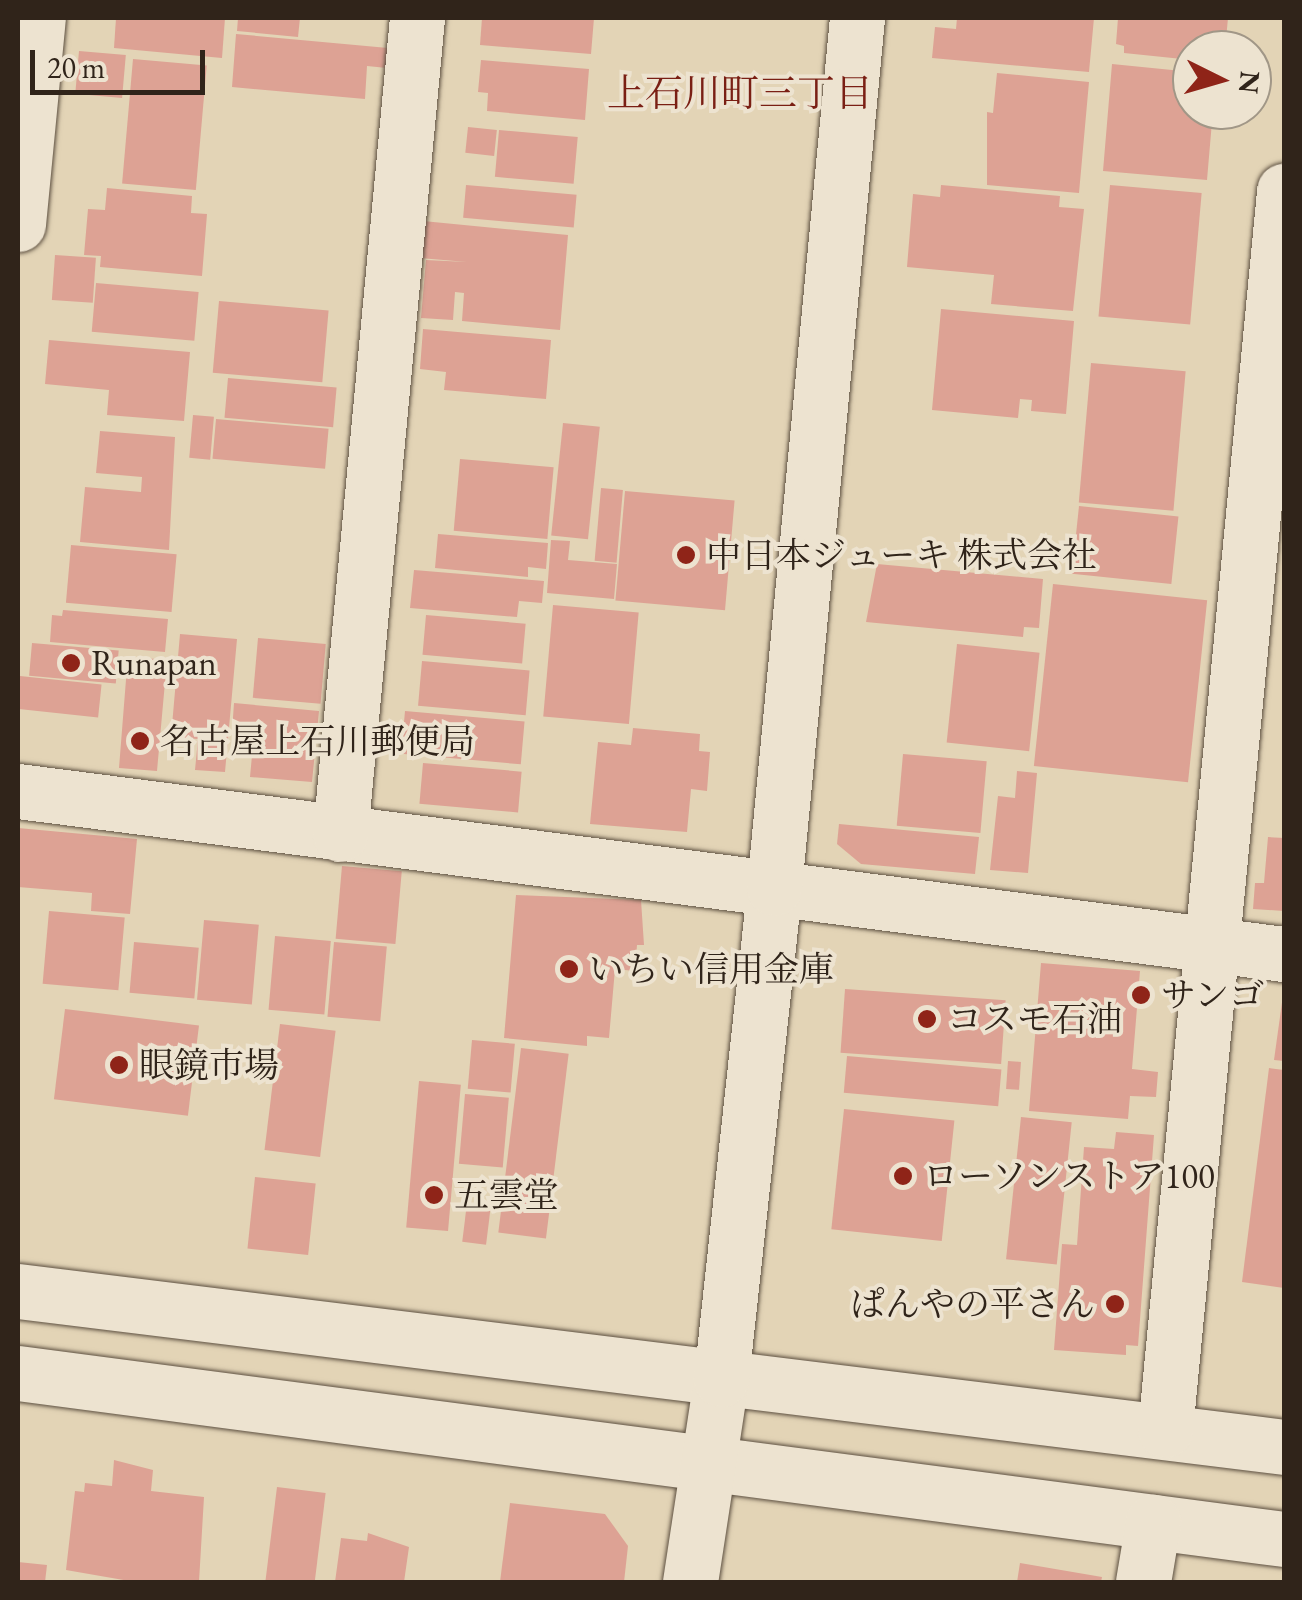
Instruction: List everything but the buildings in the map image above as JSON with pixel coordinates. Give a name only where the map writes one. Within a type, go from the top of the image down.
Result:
[{"type":"street","points":[[18,224],[38,18]]},
{"type":"street","points":[[340,834],[417,18]]},
{"type":"street","points":[[690,1582],[722,1379],[774,888],[857,18]]},
{"type":"street","points":[[1166,1430],[1284,191]]},
{"type":"street","points":[[18,791],[1284,954]]},
{"type":"street","points":[[18,1291],[1284,1447]]},
{"type":"street","points":[[18,1372],[707,1468],[1284,1539]]},
{"type":"street","points":[[1143,1582],[1152,1522]]},
{"type":"place","name":"中日本ジューキ 株式会社","points":[[686,555]]},
{"type":"place","name":"Runapan","points":[[71,663]]},
{"type":"place","name":"名古屋上石川郵便局","points":[[140,741]]},
{"type":"place","name":"いちい信用金庫","points":[[569,969]]},
{"type":"place","name":"サンゴ","points":[[1141,995]]},
{"type":"place","name":"コスモ石油","points":[[927,1019]]},
{"type":"place","name":"眼鏡市場","points":[[119,1065]]},
{"type":"place","name":"ローソンストア100","points":[[903,1176]]},
{"type":"place","name":"五雲堂","points":[[434,1195]]},
{"type":"place","name":"ぱんやの平さん","points":[[1115,1304]]},
{"type":"district","name":"上石川町三丁目","points":[[740,93]]}]
